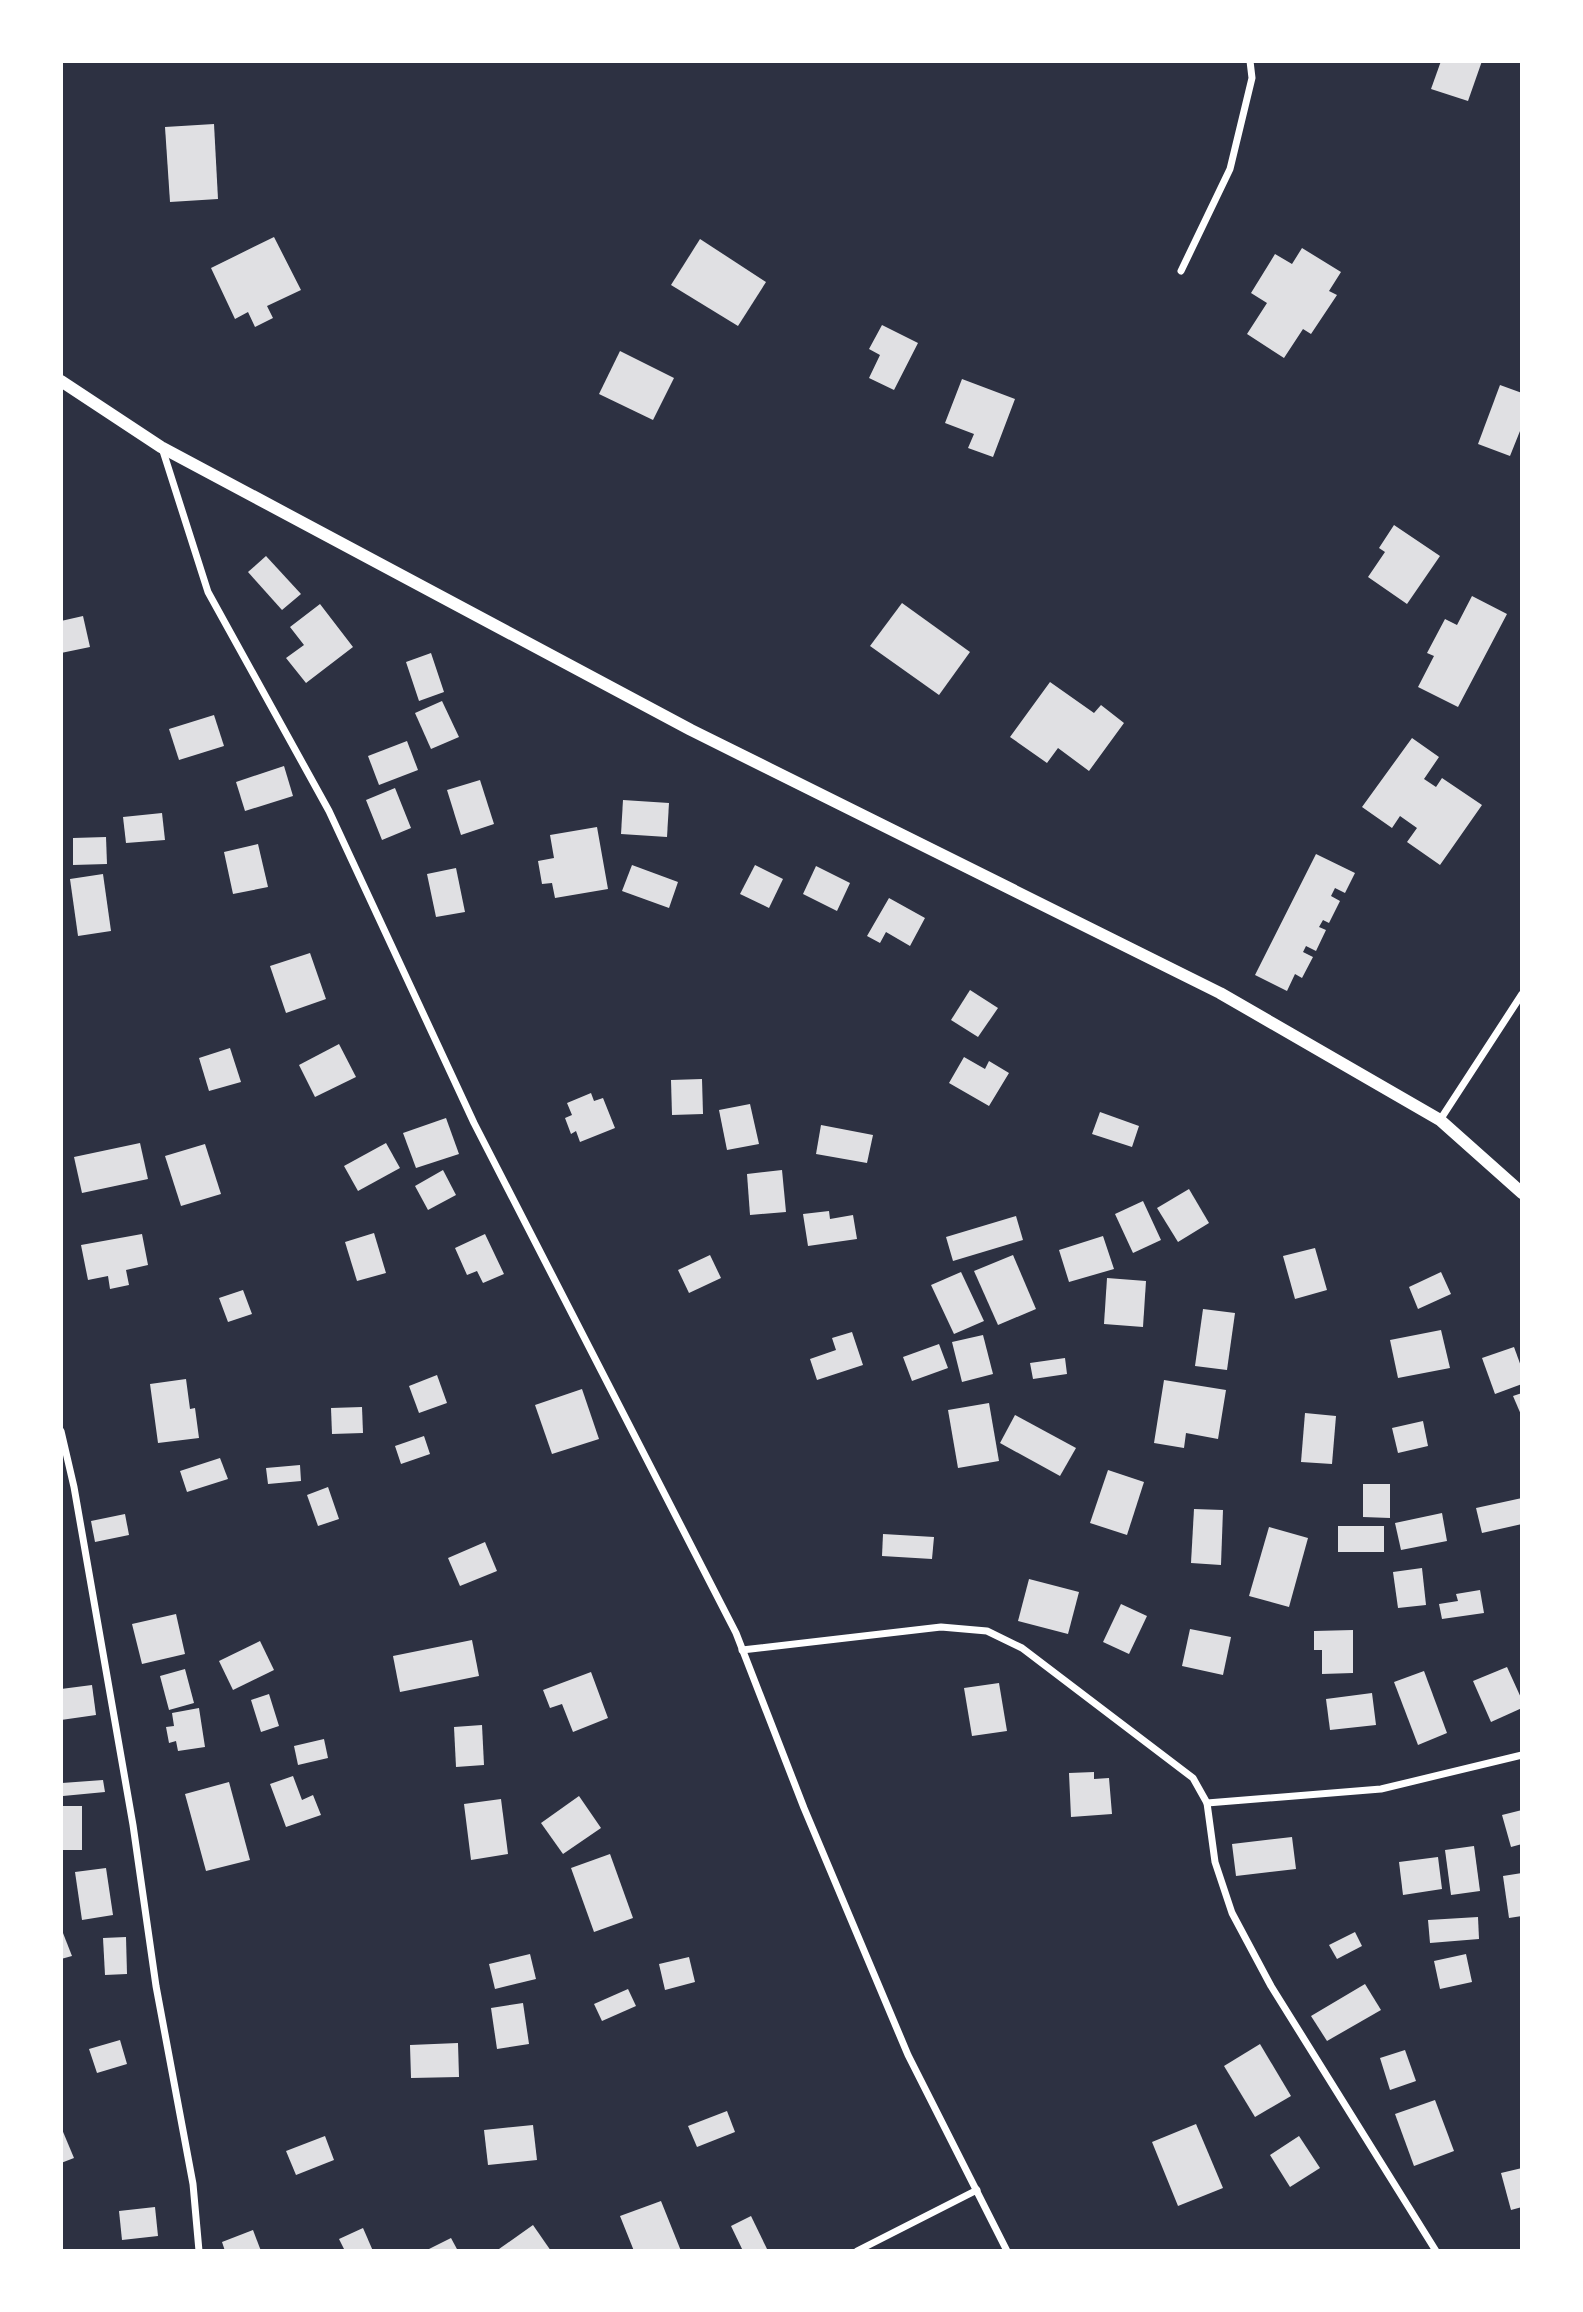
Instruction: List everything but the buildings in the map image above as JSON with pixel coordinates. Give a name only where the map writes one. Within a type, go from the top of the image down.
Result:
[{"type":"street","points":[[1181,271],[1230,169],[1252,78],[1250,61]]},
{"type":"street","points":[[61,381],[162,447],[691,730],[1220,993],[1440,1120],[1522,1193]]},
{"type":"street","points":[[162,447],[208,592],[329,810],[474,1123],[736,1633],[804,1808],[908,2055],[1007,2251]]},
{"type":"street","points":[[1440,1120],[1522,994]]},
{"type":"street","points":[[61,1432],[74,1487],[133,1825],[156,1986],[193,2184],[199,2251]]},
{"type":"street","points":[[743,1650],[941,1627],[987,1631],[1022,1647],[1193,1778],[1208,1803],[1216,1862],[1232,1913],[1271,1986],[1436,2251]]},
{"type":"street","points":[[1208,1803],[1381,1789],[1522,1755]]},
{"type":"street","points":[[856,2251],[978,2190]]}]
